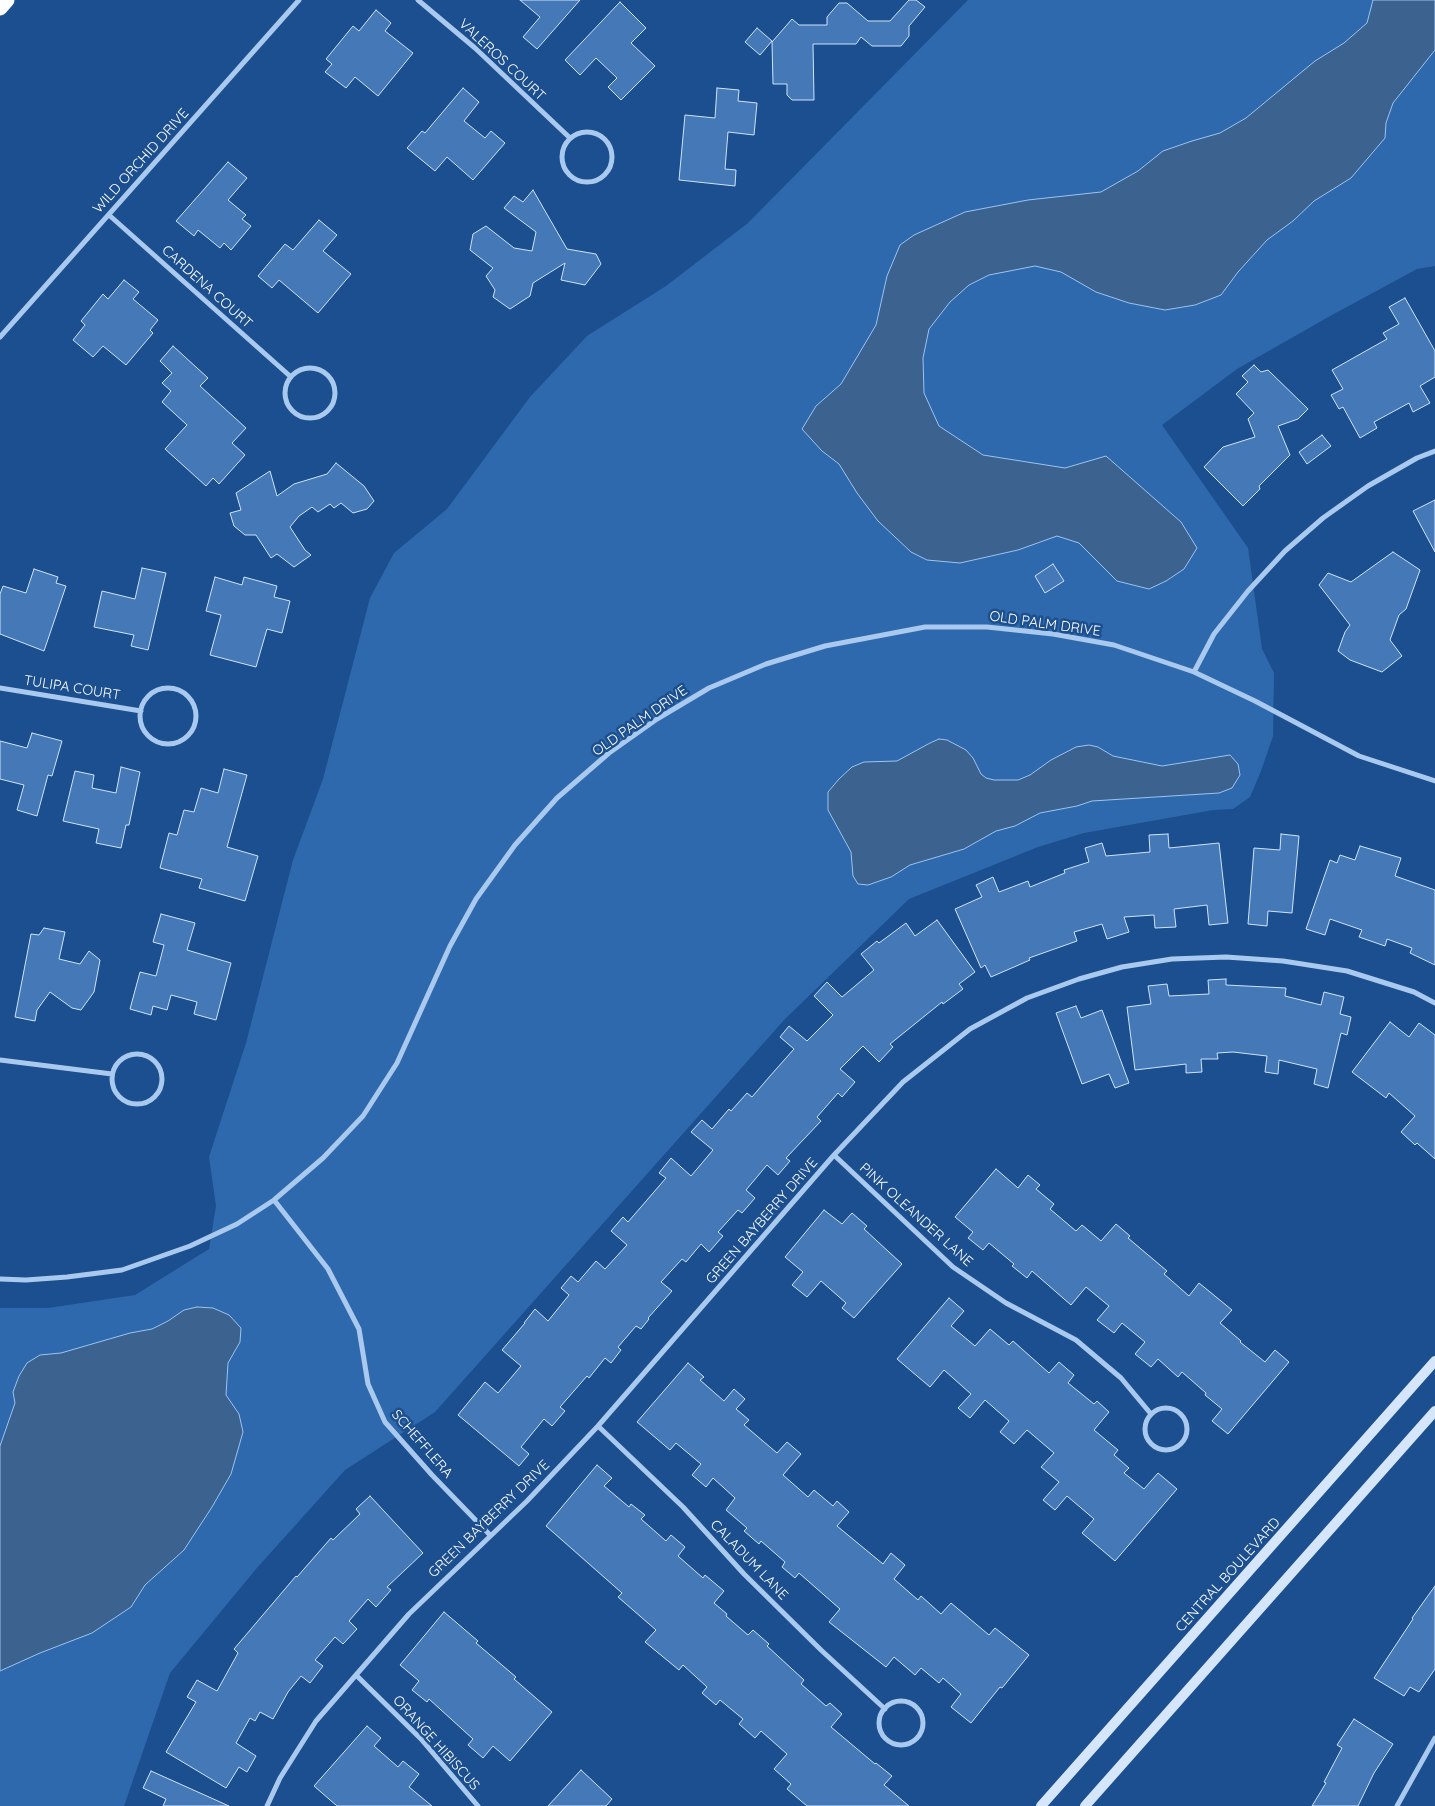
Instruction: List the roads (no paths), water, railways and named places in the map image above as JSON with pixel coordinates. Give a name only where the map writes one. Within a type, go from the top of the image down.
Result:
[{"type":"highway","points":[[0,8],[7,0]]},
{"type":"street","name":"WILD ORCHID DRIVE","points":[[0,337],[299,0]]},
{"type":"street","name":"VALEROS COURT","points":[[418,0],[475,48],[570,138]]},
{"type":"street","points":[[588,131],[597,133],[605,139],[610,147],[612,157],[610,167],[605,175],[587,182],[577,180],[569,174],[564,166],[562,156],[564,146],[570,138],[578,133],[588,131]]},
{"type":"street","name":"CARDENA COURT","points":[[109,215],[291,377]]},
{"type":"street","points":[[308,368],[318,369],[327,373],[333,381],[336,391],[335,400],[330,409],[322,416],[313,418],[303,417],[294,412],[288,405],[285,395],[286,385],[291,377],[298,370],[308,368]]},
{"type":"street","points":[[1194,672],[1214,634],[1248,591],[1285,551],[1323,518],[1368,486],[1417,458],[1435,451]]},
{"type":"street","name":"OLD PALM DRIVE","points":[[0,1279],[68,1277],[122,1270],[190,1246],[237,1224],[274,1200],[323,1158],[363,1116],[397,1063],[443,962],[476,899],[515,845],[557,798],[609,753],[656,719],[709,688],[766,664],[825,646],[925,627],[986,627],[1053,634],[1114,645],[1194,672],[1255,701],[1359,756],[1435,781]]},
{"type":"street","name":"TULIPA COURT","points":[[0,688],[141,711]]},
{"type":"street","points":[[162,689],[173,689],[184,693],[192,700],[196,710],[196,722],[192,732],[184,740],[174,744],[163,744],[153,740],[145,732],[141,722],[141,711],[145,701],[152,693],[162,689]]},
{"type":"street","name":"GREEN BAYBERRY DRIVE","points":[[267,1806],[280,1778],[316,1721],[409,1614],[490,1535],[528,1501],[598,1426],[834,1155],[902,1082],[970,1029],[1028,998],[1078,979],[1122,967],[1172,959],[1226,957],[1283,961],[1347,971],[1414,992],[1435,1003]]},
{"type":"street","points":[[132,1054],[142,1054],[151,1058],[158,1065],[162,1074],[162,1084],[158,1094],[151,1100],[142,1104],[132,1104],[123,1100],[116,1093],[112,1084],[112,1074],[116,1065],[123,1058],[132,1054]]},
{"type":"street","points":[[0,1060],[112,1074]]},
{"type":"street","name":"PINK OLEANDER LANE","points":[[834,1155],[953,1267],[1006,1303],[1076,1340],[1121,1378],[1151,1414]]},
{"type":"street","name":"SCHEFFLERA","points":[[274,1200],[328,1269],[359,1329],[368,1384],[385,1422],[490,1535]]},
{"type":"street","name":"CENTRAL BOULEVARD","points":[[1041,1806],[1435,1361]]},
{"type":"street","points":[[1167,1408],[1182,1414],[1188,1430],[1182,1445],[1166,1451],[1158,1449],[1151,1444],[1146,1437],[1145,1429],[1151,1414],[1158,1409],[1167,1408]]},
{"type":"street","points":[[1085,1806],[1435,1412]]},
{"type":"street","name":"CALADUM LANE","points":[[598,1426],[683,1507],[744,1574],[814,1643],[885,1708]]},
{"type":"street","name":"ORANGE HIBISCUS","points":[[356,1675],[422,1739],[478,1806]]},
{"type":"street","points":[[900,1702],[909,1703],[916,1707],[921,1714],[923,1722],[922,1731],[918,1738],[910,1744],[902,1746],[886,1740],[881,1733],[879,1724],[880,1716],[885,1708],[900,1702]]},
{"type":"street","points":[[1397,1806],[1435,1738]]}]
